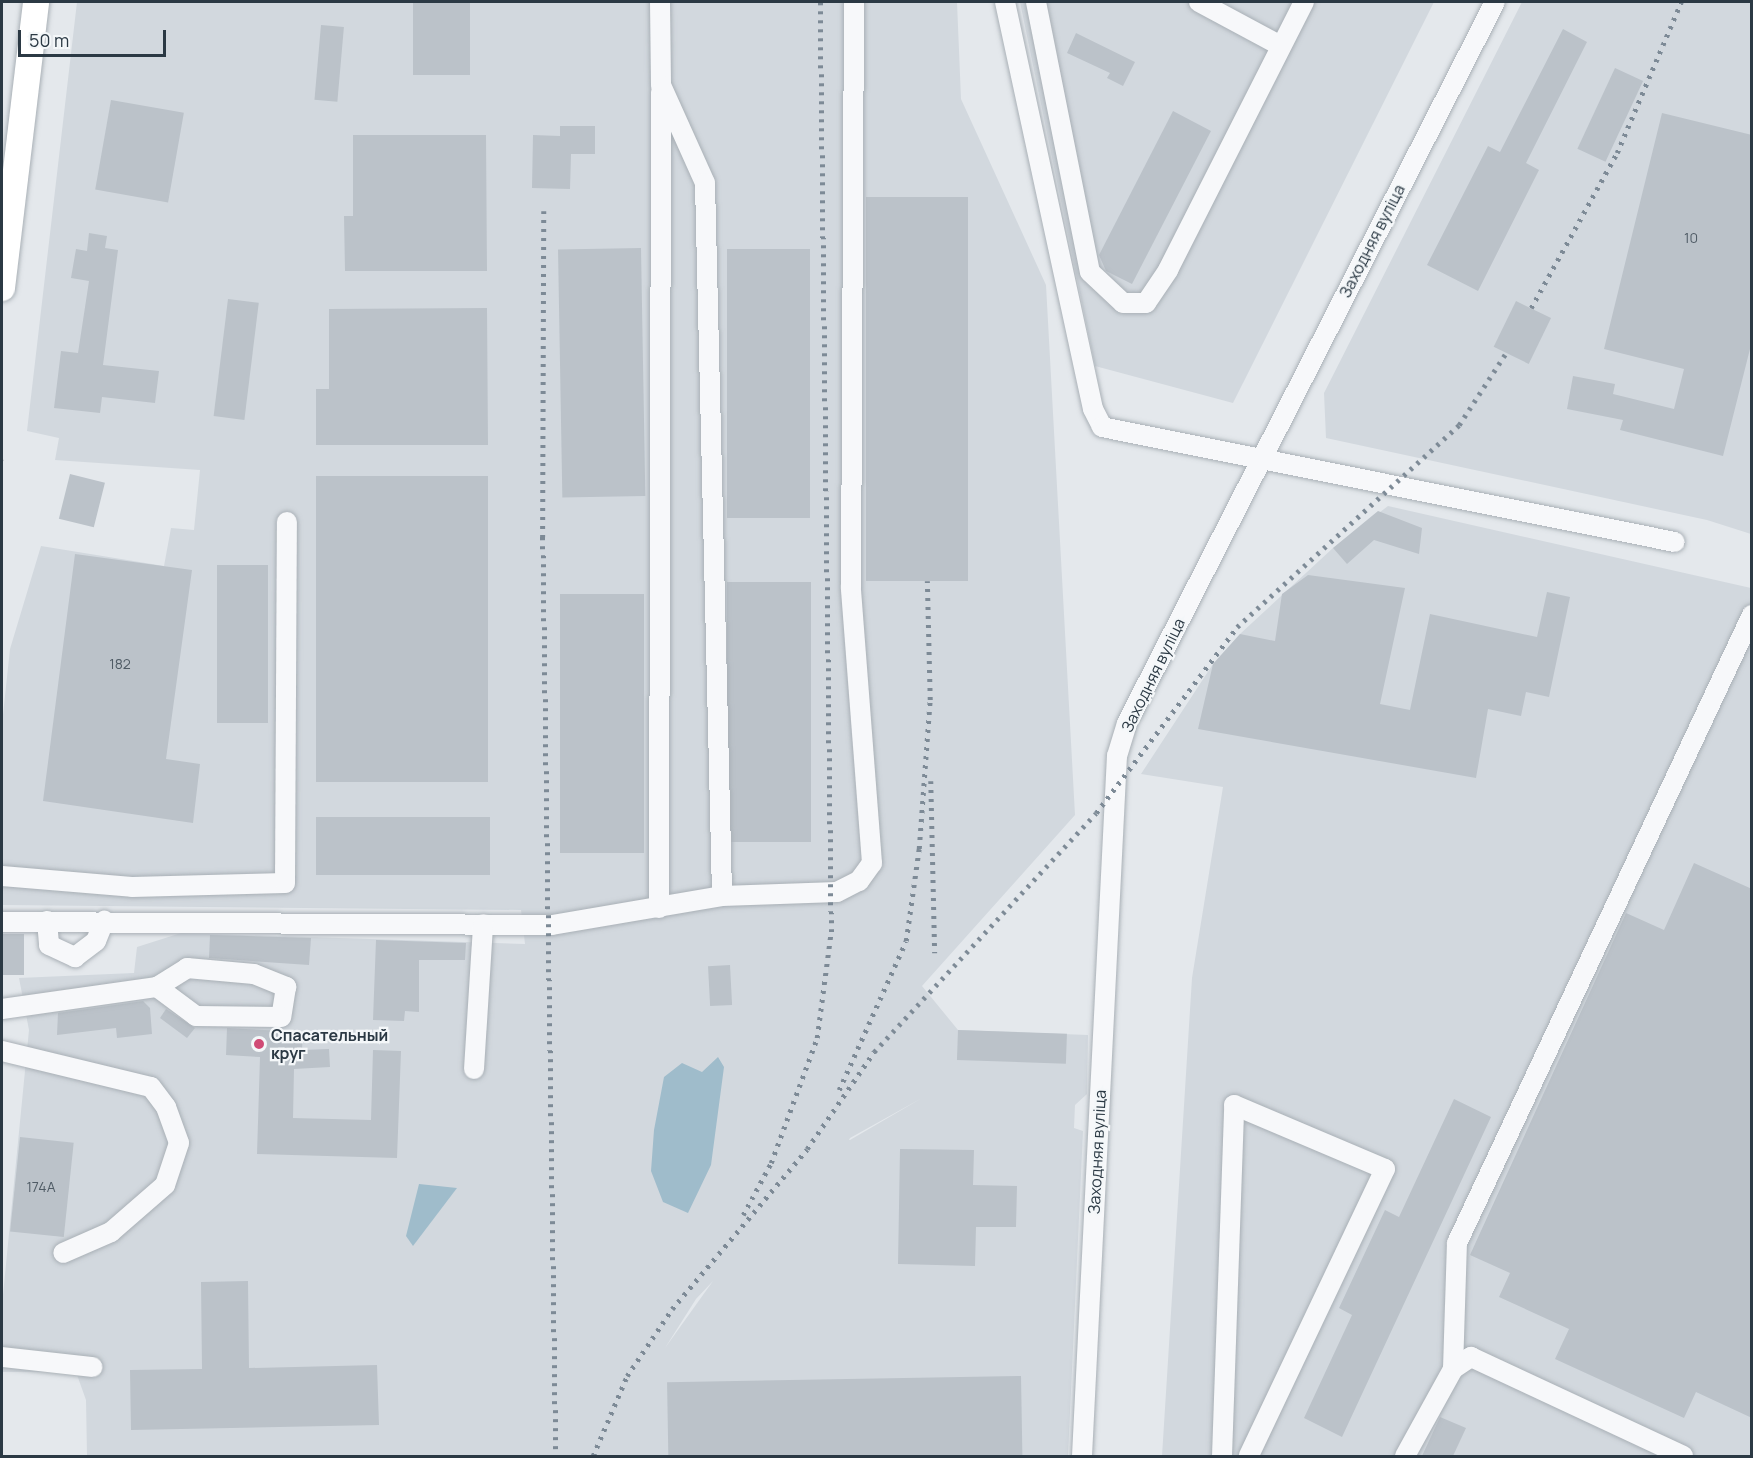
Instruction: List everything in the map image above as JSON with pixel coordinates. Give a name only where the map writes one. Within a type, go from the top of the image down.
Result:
[{"type":"main road","points":[[2,288],[36,2]]},
{"type":"street","points":[[659,908],[660,2]]},
{"type":"street","points":[[2,922],[552,925],[722,896],[837,892],[859,881],[872,863],[851,588],[854,2]]},
{"type":"street","points":[[1005,2],[1093,409],[1102,427],[1259,462],[1675,542]]},
{"type":"street","points":[[1036,2],[1090,272],[1123,303],[1146,303],[1168,270],[1304,2]]},
{"type":"street","points":[[1199,2],[1281,46]]},
{"type":"street","name":"Заходняя вуліца","points":[[1082,1456],[1117,756],[1127,723],[1495,2]]},
{"type":"street","points":[[661,85],[705,183],[722,896]]},
{"type":"street","points":[[2,876],[132,887],[285,882],[287,522]]},
{"type":"street","points":[[1405,1456],[1453,1369],[1457,1243],[1752,615]]},
{"type":"street","points":[[47,921],[49,945],[75,957],[96,941],[104,921]]},
{"type":"street","points":[[474,1069],[483,924]]},
{"type":"street","points":[[2,1009],[157,987],[187,968],[254,974],[285,987],[282,1017],[196,1016],[157,987]]},
{"type":"street","points":[[2,1051],[151,1087],[166,1107],[179,1143],[165,1185],[111,1232],[63,1253]]},
{"type":"street","points":[[1222,1456],[1234,1105],[1385,1169],[1249,1456]]},
{"type":"street","points":[[2,1357],[92,1367]]},
{"type":"street","points":[[1453,1369],[1471,1357],[1683,1456]]},
{"type":"shaded area","points":[[77,2],[957,2],[961,99],[1046,285],[1075,815],[922,986],[958,1030],[1088,1035],[1087,1094],[1075,1105],[1074,1128],[1083,1131],[1068,1456],[87,1456],[86,1400],[76,1372],[2,1372],[2,1305],[29,1030],[19,978],[134,973],[137,947],[181,933],[525,944],[521,910],[2,905],[2,724],[10,649],[41,546],[164,566],[171,528],[194,530],[200,470],[55,460],[59,438],[27,431]],"holes":[[[922,1098],[850,1140],[849,1140],[850,1138]],[[713,1281],[665,1348],[696,1299]]]},
{"type":"shaded area","points":[[1020,2],[1434,2],[1233,403],[1095,366]]},
{"type":"shaded area","points":[[1522,2],[1751,2],[1751,534],[1707,520],[1326,438],[1324,393]]},
{"type":"shaded area","points":[[1388,506],[1751,588],[1751,1456],[1162,1456],[1192,978],[1223,787],[1141,774],[1213,664],[1240,634],[1333,548]]},
{"type":"water","points":[[718,1057],[724,1067],[711,1165],[688,1213],[663,1202],[651,1171],[654,1130],[664,1077],[682,1063],[702,1072]]},
{"type":"water","points":[[419,1184],[457,1188],[413,1246],[406,1236]]},
{"type":"building","points":[[413,2],[470,2],[470,75],[413,75]]},
{"type":"building","points":[[321,25],[344,27],[337,102],[314,100]]},
{"type":"building","points":[[1563,29],[1587,42],[1526,163],[1539,170],[1478,291],[1427,265],[1488,146],[1500,152]]},
{"type":"building","points":[[1076,33],[1135,62],[1123,86],[1107,78],[1110,73],[1067,53]]},
{"type":"building","points":[[1615,68],[1643,81],[1605,162],[1577,149]]},
{"type":"building","points":[[111,100],[184,113],[168,202],[95,190]]},
{"type":"building","points":[[1173,111],[1211,131],[1132,284],[1106,271],[1099,255]]},
{"type":"building","points":[[1662,113],[1752,135],[1752,341],[1723,456],[1620,430],[1623,420],[1567,409],[1573,376],[1615,384],[1613,394],[1674,409],[1684,369],[1604,349]]},
{"type":"building","points":[[560,126],[595,126],[595,154],[571,154],[570,189],[532,188],[533,135],[560,136]]},
{"type":"building","points":[[353,135],[486,135],[487,271],[345,271],[344,216],[353,216]]},
{"type":"building","points":[[866,197],[968,197],[968,581],[866,581]]},
{"type":"building","points":[[89,233],[107,236],[105,248],[118,250],[103,365],[159,371],[155,403],[102,397],[100,413],[54,408],[61,351],[78,353],[89,281],[71,278],[76,249],[87,251]]},
{"type":"building","points":[[641,248],[645,496],[562,497],[558,249]]},
{"type":"building","points":[[727,249],[810,249],[810,518],[727,518]]},
{"type":"building","points":[[228,299],[259,303],[244,420],[214,416]]},
{"type":"building","points":[[1516,301],[1551,318],[1529,364],[1494,347]]},
{"type":"building","points":[[487,308],[488,445],[316,445],[316,389],[329,389],[329,309]]},
{"type":"building","points":[[70,474],[105,483],[94,527],[59,519]]},
{"type":"building","points":[[316,476],[488,476],[488,782],[316,782]]},
{"type":"building","points":[[1378,511],[1422,528],[1419,554],[1374,540],[1347,564],[1333,548]]},
{"type":"building","points":[[75,554],[192,570],[166,759],[200,764],[193,823],[43,801]]},
{"type":"building","points":[[217,565],[268,565],[268,723],[217,723]]},
{"type":"building","points":[[1308,575],[1405,588],[1380,704],[1410,710],[1430,614],[1537,637],[1547,592],[1570,597],[1549,697],[1526,692],[1521,716],[1488,709],[1476,778],[1198,729],[1213,664],[1240,634],[1275,641],[1282,594]]},
{"type":"building","points":[[727,582],[811,582],[811,842],[727,842]]},
{"type":"building","points":[[560,594],[644,594],[644,853],[560,853]]},
{"type":"building","points":[[316,817],[490,817],[490,875],[316,875]]},
{"type":"building","points":[[1694,863],[1752,889],[1752,1418],[1696,1392],[1684,1418],[1555,1359],[1569,1329],[1499,1297],[1510,1273],[1470,1255],[1626,913],[1664,930]]},
{"type":"building","points":[[2,934],[24,934],[24,975],[2,975]]},
{"type":"building","points":[[210,935],[311,938],[309,965],[209,958]]},
{"type":"building","points":[[376,940],[466,943],[465,960],[419,960],[419,1012],[405,1011],[404,1021],[373,1020]]},
{"type":"building","points":[[730,965],[732,1005],[710,1006],[708,966]]},
{"type":"building","points":[[143,1001],[150,1008],[152,1034],[117,1038],[116,1028],[57,1035],[58,1013]]},
{"type":"building","points":[[166,1009],[195,1028],[187,1038],[160,1018]]},
{"type":"building","points":[[227,1028],[303,1032],[302,1050],[329,1049],[330,1067],[294,1069],[293,1118],[371,1120],[373,1050],[401,1051],[397,1158],[257,1154],[260,1057],[226,1055]]},
{"type":"building","points":[[958,1030],[1067,1034],[1066,1064],[957,1060]]},
{"type":"building","points":[[1454,1099],[1491,1117],[1342,1437],[1304,1418],[1352,1315],[1339,1308],[1385,1210],[1399,1217]]},
{"type":"building","points":[[20,1137],[74,1143],[64,1237],[10,1231]]},
{"type":"building","points":[[900,1149],[974,1150],[973,1185],[1017,1186],[1016,1227],[976,1227],[975,1266],[898,1264]]},
{"type":"building","points":[[248,1281],[249,1368],[377,1365],[379,1425],[131,1430],[130,1370],[202,1369],[201,1282]]},
{"type":"building","points":[[1021,1376],[1022,1456],[668,1456],[667,1382]]},
{"type":"building","points":[[1440,1417],[1466,1428],[1453,1456],[1422,1456]]},
{"type":"railway","points":[[743,1215],[771,1163],[817,1038],[831,932],[820,2]]},
{"type":"railway","points":[[1531,308],[1617,153],[1681,2]]},
{"type":"railway","points":[[544,211],[543,537],[556,1456]]},
{"type":"railway","points":[[593,1456],[627,1376],[672,1309],[807,1149],[874,1052],[1096,813],[1237,627],[1459,425],[1506,353]]},
{"type":"railway","points":[[839,1090],[906,941],[919,849],[930,700],[927,581]]},
{"type":"railway","points":[[931,781],[935,953]]},
{"type":"place","name":"Спасательный круг","points":[[259,1044]]}]
